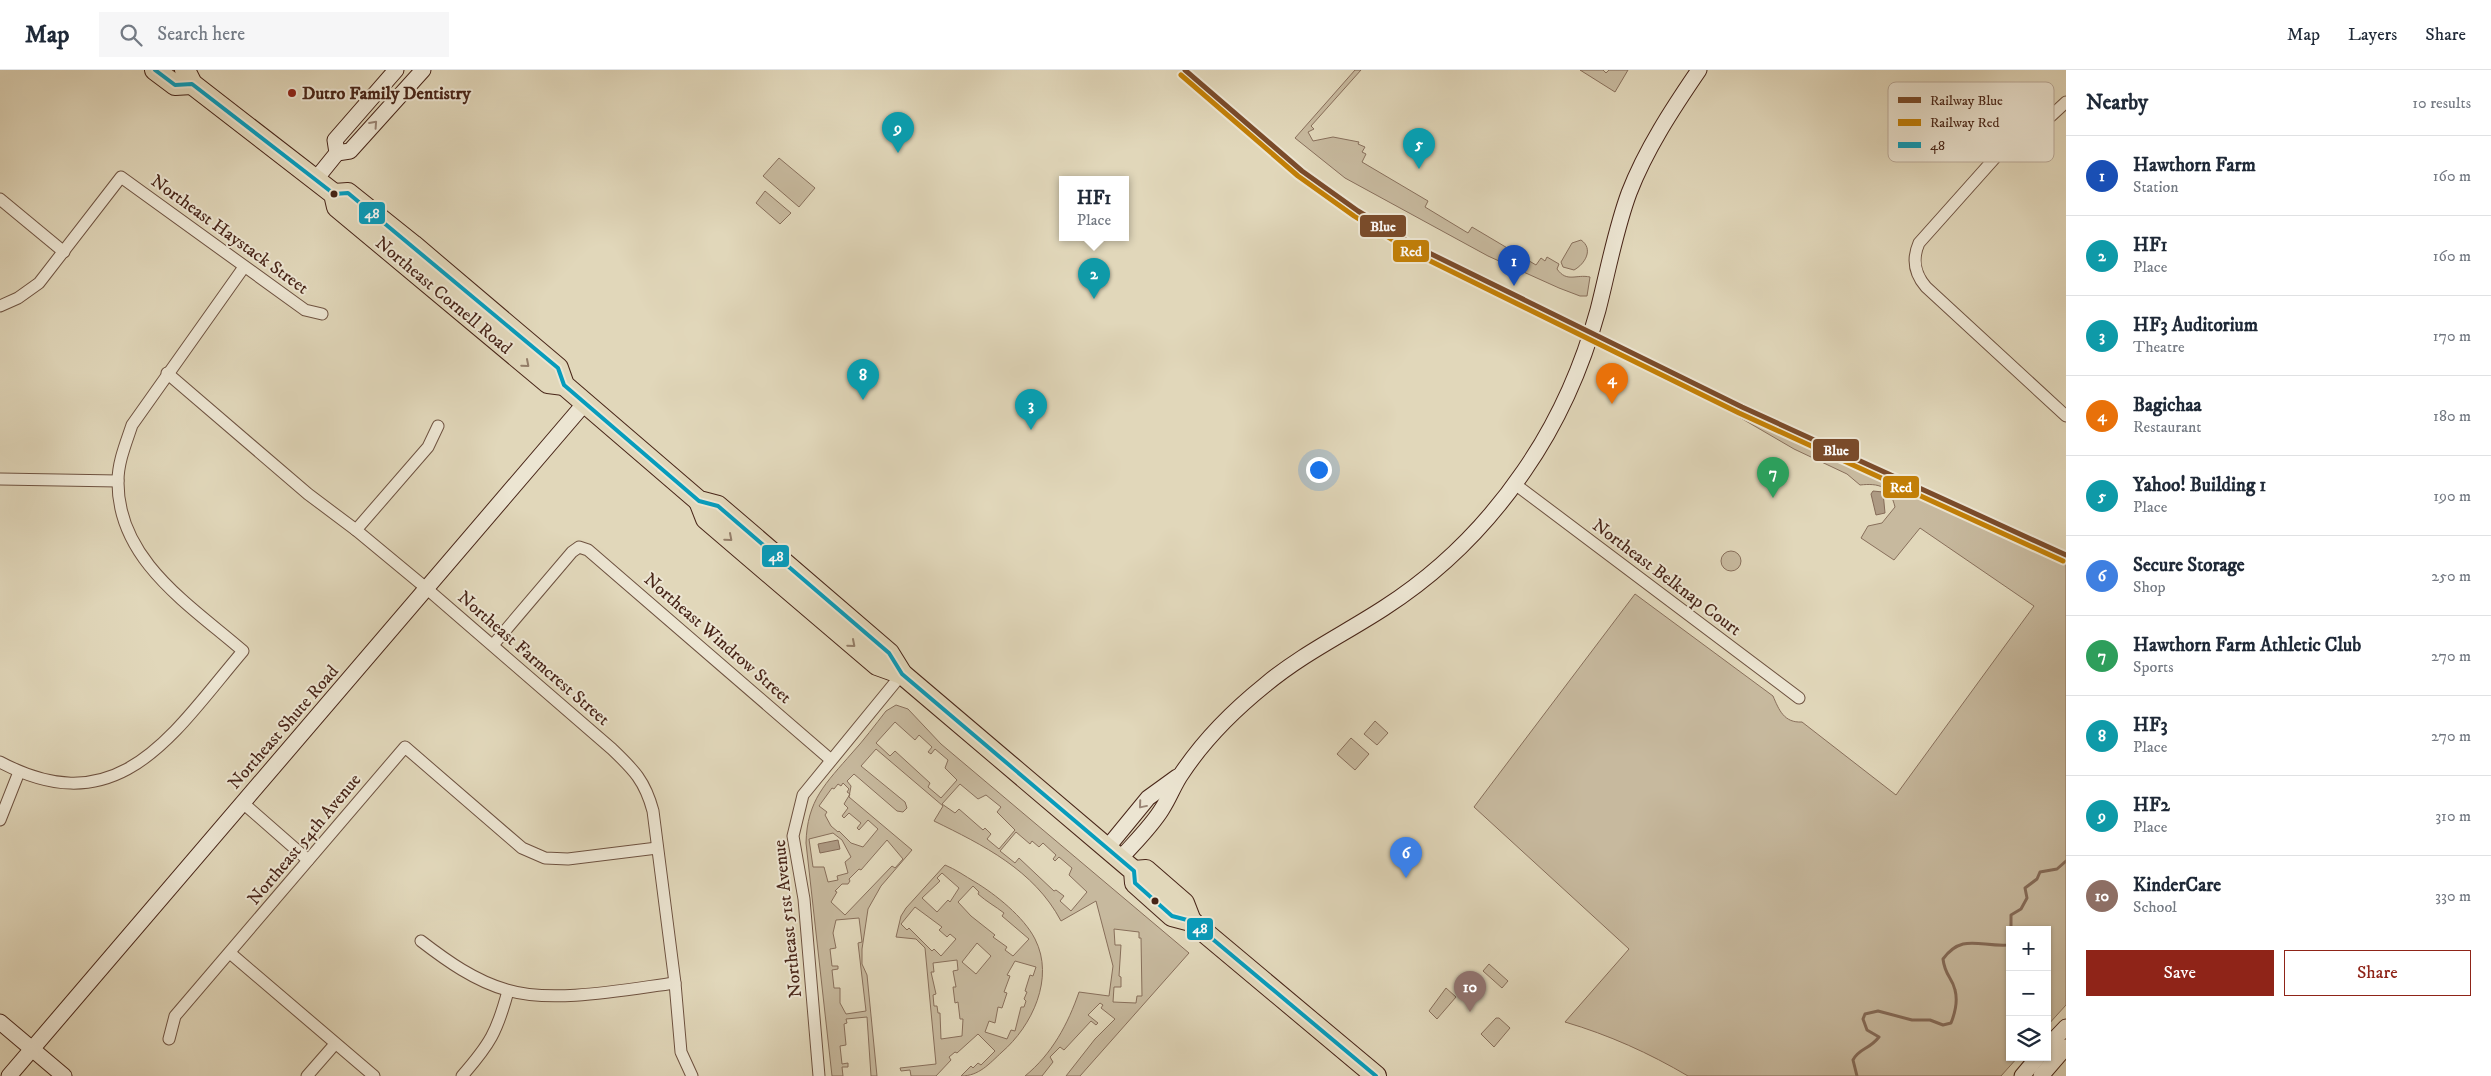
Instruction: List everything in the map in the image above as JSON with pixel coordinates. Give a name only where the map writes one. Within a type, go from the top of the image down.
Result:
[{"type":"highway","name":"Northeast Cornell Road","points":[[155,70],[175,85],[189,77],[334,194],[337,207],[548,383],[564,385],[699,501],[718,506],[889,652],[902,674],[1120,859],[1146,870],[1184,903],[1191,921],[1371,1075]]},
{"type":"street","points":[[337,153],[335,140],[396,70]]},
{"type":"street","points":[[316,179],[337,153],[350,151],[423,70]]},
{"type":"street","points":[[1120,859],[1148,798],[1180,775],[1213,735],[1257,692],[1301,657],[1386,607],[1423,580],[1476,532],[1515,484],[1545,439],[1568,397],[1591,334],[1616,233],[1640,169],[1670,114],[1699,70]]},
{"type":"street","points":[[2054,113],[2066,102]]},
{"type":"street","points":[[1992,162],[1923,238],[1916,250],[1914,262],[1918,275],[1926,287],[2066,416]]},
{"type":"street","name":"Northeast Haystack Street","points":[[64,252],[121,176],[305,310],[322,314]]},
{"type":"street","points":[[0,199],[64,252],[39,283],[18,298],[0,306]]},
{"type":"street","points":[[0,762],[19,772],[43,780],[69,783],[103,780],[124,771],[159,748],[243,651],[161,580],[142,559],[129,534],[121,511],[118,481],[123,451],[132,425],[167,373],[244,267]]},
{"type":"street","name":"Northeast Farmcrest Street","points":[[167,373],[308,494],[356,530],[493,645],[638,775],[648,791],[653,811],[675,983],[681,1052],[692,1076]]},
{"type":"street","name":"Northeast Shute Road","points":[[9,1076],[585,403]]},
{"type":"street","points":[[356,530],[428,447],[438,426]]},
{"type":"street","points":[[0,479],[118,481]]},
{"type":"street","name":"Northeast Belknap Court","points":[[1515,484],[1799,698]]},
{"type":"street","name":"Northeast Windrow Street","points":[[493,645],[572,552],[579,547],[588,550],[831,760]]},
{"type":"street","name":"Northeast 51st Avenue","points":[[819,1076],[804,899],[793,836],[803,795],[902,674]]},
{"type":"street","name":"Northeast 54th Avenue","points":[[169,1039],[176,1016],[405,748],[522,848],[545,858],[568,859],[657,848]]},
{"type":"street","points":[[0,820],[19,772]]},
{"type":"street","points":[[243,803],[308,860]]},
{"type":"street","points":[[421,941],[467,973],[508,991],[580,995],[675,983]]},
{"type":"street","points":[[230,953],[374,1076]]},
{"type":"street","points":[[462,1076],[486,1048],[499,1022],[508,991]]},
{"type":"street","points":[[0,1022],[64,1076]]},
{"type":"street","points":[[2051,1043],[2066,1026]]},
{"type":"street","points":[[307,1076],[335,1044]]},
{"type":"street","points":[[2041,1076],[2066,1047]]},
{"type":"street","points":[[2022,1076],[2035,1061]]},
{"type":"shaded area","points":[[1355,70],[1361,70],[1311,126],[1314,129],[1308,132],[1313,141],[1333,137],[1359,142],[1358,144],[1365,147],[1362,152],[1366,154],[1362,162],[1428,201],[1425,207],[1468,233],[1472,227],[1536,265],[1541,258],[1545,261],[1547,257],[1559,264],[1557,269],[1564,276],[1590,277],[1587,296],[1580,296],[1559,288],[1488,256],[1345,178],[1295,138]]},
{"type":"shaded area","points":[[1580,70],[1603,70],[1606,73],[1609,70],[1628,70],[1615,92]]},
{"type":"shaded area","points":[[779,158],[815,188],[799,207],[763,176]]},
{"type":"shaded area","points":[[765,191],[791,213],[780,224],[756,203]]},
{"type":"shaded area","points":[[1581,240],[1587,248],[1587,256],[1582,264],[1574,270],[1563,267],[1561,262],[1572,243]]},
{"type":"shaded area","points":[[1741,414],[2066,559],[2066,1005],[2051,1022],[2051,926],[2006,926],[2006,1061],[2014,1061],[2001,1076],[1688,1076],[1628,1045],[1565,1022],[1629,949],[1474,807],[1635,594],[1773,696],[1780,711],[1786,718],[1802,722],[1896,795],[2034,606],[1920,528],[1894,560],[1861,538],[1868,526],[1882,523],[1895,507],[1887,490],[1873,485],[1860,485],[1847,474],[1794,449],[1739,417]]},
{"type":"shaded area","points":[[1873,491],[1883,492],[1885,513],[1876,515],[1871,494]]},
{"type":"shaded area","points":[[1731,551],[1738,554],[1741,561],[1738,568],[1731,571],[1724,568],[1721,561],[1724,554]]},
{"type":"shaded area","points":[[896,705],[908,709],[941,744],[1189,953],[1080,1076],[1066,1076],[1095,1039],[1115,1019],[1101,1008],[1103,1005],[1100,1003],[1088,1015],[1098,1023],[1096,1025],[1091,1021],[1064,1050],[1060,1047],[1050,1057],[1053,1062],[1042,1076],[1025,1076],[1043,1058],[1058,1038],[1070,1016],[1079,992],[1109,996],[1113,966],[1096,901],[1061,921],[1037,887],[1022,873],[989,850],[934,821],[943,806],[876,749],[861,766],[905,802],[907,808],[903,812],[897,811],[854,774],[847,781],[851,786],[850,794],[847,792],[849,789],[843,783],[841,786],[838,784],[834,789],[832,788],[819,806],[827,812],[825,815],[831,826],[851,843],[863,847],[878,829],[868,820],[859,830],[857,828],[861,823],[849,813],[844,818],[842,816],[848,808],[844,804],[849,795],[849,797],[912,850],[881,886],[868,909],[862,949],[862,964],[867,975],[877,1076],[871,1076],[867,1017],[846,1019],[847,1023],[844,1024],[846,1045],[840,1046],[842,1064],[848,1063],[848,1067],[842,1067],[843,1076],[832,1076],[806,843],[807,828],[814,804],[826,783],[886,711]],"holes":[[[895,722],[915,740],[919,735],[932,747],[928,752],[931,754],[935,749],[948,760],[945,768],[957,780],[941,798],[928,787],[930,783],[895,751],[890,756],[876,743]],[[960,784],[978,799],[986,795],[1001,807],[997,812],[1015,830],[999,849],[987,839],[991,834],[985,828],[983,830],[959,809],[955,813],[942,804]],[[1016,832],[1030,844],[1032,841],[1039,847],[1043,843],[1056,855],[1053,859],[1055,861],[1059,857],[1072,868],[1069,875],[1087,892],[1071,911],[1060,901],[1064,896],[1056,890],[1054,891],[1019,858],[1015,863],[1000,851]],[[833,833],[842,840],[851,857],[845,862],[848,873],[837,876],[838,880],[828,882],[824,867],[813,867],[809,839]],[[887,840],[903,859],[895,868],[892,866],[845,915],[831,902],[837,892],[835,891],[842,884],[848,884],[849,879],[859,869],[861,870]],[[859,918],[862,942],[858,943],[866,1011],[846,1014],[840,1003],[840,988],[834,988],[832,970],[838,969],[838,966],[832,966],[830,949],[836,948],[833,933],[836,920]],[[1114,929],[1139,932],[1139,938],[1141,938],[1142,996],[1137,996],[1136,1003],[1113,1002],[1114,987],[1121,987],[1121,977],[1119,976],[1121,945],[1115,945]]]},
{"type":"shaded area","points":[[1375,721],[1388,733],[1377,745],[1364,734]]},
{"type":"shaded area","points":[[1351,738],[1369,754],[1355,770],[1337,754]]},
{"type":"shaded area","points":[[838,840],[840,849],[820,853],[818,844]]},
{"type":"shaded area","points":[[945,865],[975,882],[1000,900],[1024,922],[1035,939],[1041,954],[1042,969],[1041,985],[1031,1015],[1013,1041],[978,1072],[961,1076],[971,1066],[973,1068],[978,1063],[981,1065],[995,1051],[978,1034],[957,1053],[955,1052],[949,1057],[951,1060],[936,1076],[911,1076],[910,1070],[901,1071],[900,1068],[936,1064],[925,948],[916,939],[896,937],[901,916]],"holes":[[[942,873],[959,888],[950,902],[948,900],[937,912],[922,898],[940,881],[937,878]],[[973,886],[979,892],[978,894],[1004,913],[1002,916],[1029,939],[1013,956],[1005,950],[1007,947],[993,937],[995,935],[971,916],[958,902]],[[915,907],[942,927],[939,930],[947,937],[950,934],[956,939],[941,956],[934,949],[932,951],[909,928],[907,930],[901,924]],[[977,943],[991,956],[976,974],[962,962]],[[957,960],[958,970],[953,971],[956,987],[953,987],[955,1003],[958,1002],[960,1019],[963,1019],[962,1036],[941,1039],[940,1013],[938,1013],[937,1006],[934,1006],[933,995],[936,994],[931,972],[934,972],[933,963]],[[1015,961],[1036,967],[1033,976],[1030,975],[1025,991],[1027,992],[1024,999],[1026,1001],[1024,1007],[1021,1007],[1015,1031],[1011,1030],[1007,1039],[985,1032],[989,1021],[995,1023],[998,1007],[1002,1008],[1007,993],[1004,992],[1010,976],[1007,975]]]},
{"type":"shaded area","points":[[1489,964],[1508,981],[1502,988],[1483,971]]},
{"type":"shaded area","points":[[1446,988],[1456,997],[1437,1019],[1429,1011]]},
{"type":"shaded area","points":[[1496,1018],[1499,1018],[1510,1028],[1494,1047],[1481,1034]]},
{"type":"waterway","points":[[2011,926],[2011,915],[2021,909],[2027,898],[2025,888],[2037,879],[2040,872],[2057,869],[2066,861]]},
{"type":"waterway","points":[[1857,1076],[1853,1060],[1855,1056],[1879,1037],[1867,1030],[1863,1019],[1865,1014],[1878,1011],[1912,1020],[1930,1020],[1943,1025],[1951,1023],[1956,1007],[1956,994],[1945,969],[1943,959],[1957,946],[1965,944],[2006,945]]},
{"type":"rail line","name":"Blue","points":[[1185,70],[1302,171],[1358,211],[1415,246],[1742,407],[2066,555]]},
{"type":"rail line","name":"Red","points":[[1181,75],[1298,176],[1354,216],[1412,252],[1739,413],[2063,561]]},
{"type":"transit line","name":"48","points":[[155,70],[175,85],[192,84],[334,194],[348,193],[558,368],[564,385],[699,501],[718,506],[889,653],[902,674],[1134,871],[1135,883],[1172,916],[1191,921],[1376,1076]]},
{"type":"place","name":"Dutro Family Dentistry","points":[[292,93]]},
{"type":"place","name":"HF2","points":[[898,153]]},
{"type":"place","name":"Yahoo! Building 1","points":[[1419,169]]},
{"type":"place","name":"Hawthorn Farm","points":[[1514,286]]},
{"type":"place","name":"HF1","points":[[1094,299]]},
{"type":"place","name":"HF3","points":[[863,400]]},
{"type":"place","name":"Bagichaa","points":[[1612,404]]},
{"type":"place","name":"HF3 Auditorium","points":[[1031,430]]},
{"type":"place","name":"Hawthorn Farm Athletic Club","points":[[1773,498]]},
{"type":"place","name":"Secure Storage","points":[[1406,878]]},
{"type":"place","name":"KinderCare","points":[[1470,1012]]}]
